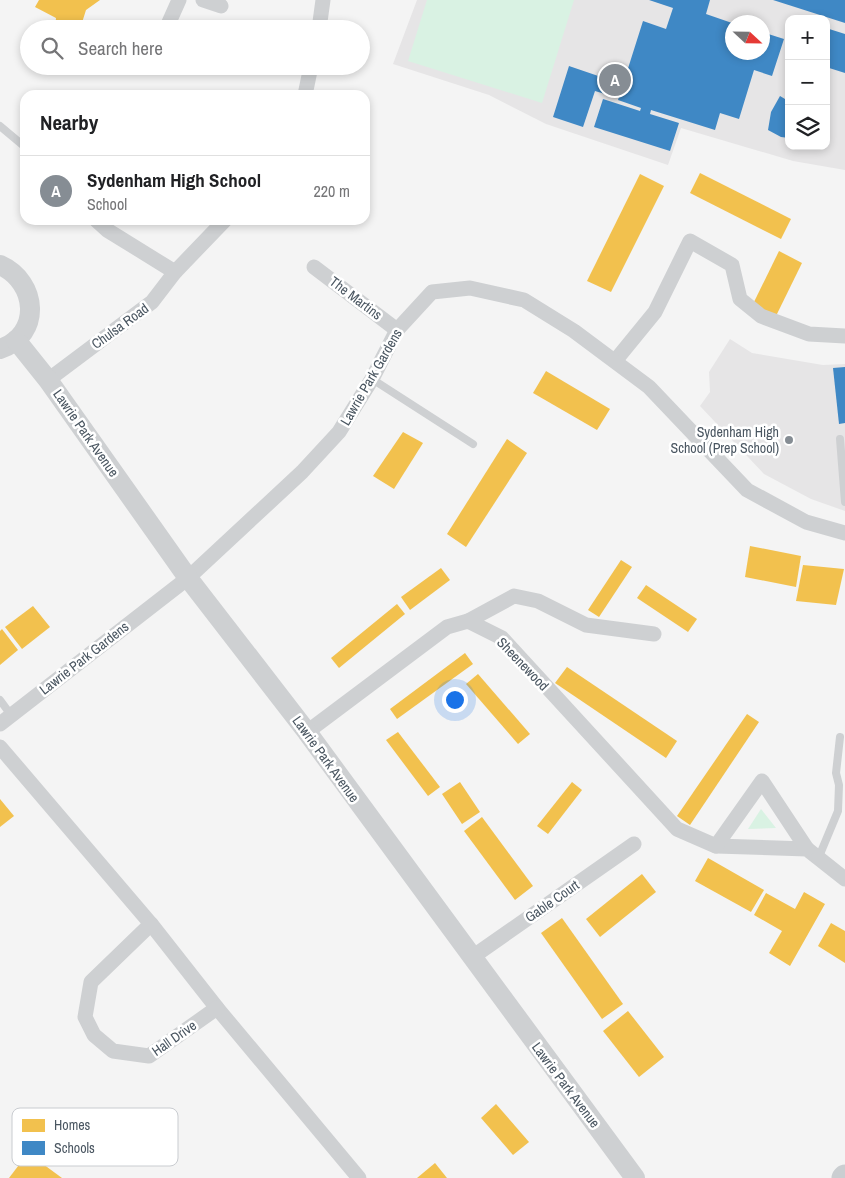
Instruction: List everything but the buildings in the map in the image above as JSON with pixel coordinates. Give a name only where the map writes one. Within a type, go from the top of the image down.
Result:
[{"type":"street","points":[[170,20],[179,0]]},
{"type":"street","points":[[204,0],[221,6]]},
{"type":"street","points":[[320,20],[323,0]]},
{"type":"street","points":[[306,90],[309,75]]},
{"type":"street","points":[[102,225],[175,272]]},
{"type":"street","name":"Chulsa Road","points":[[48,380],[152,302],[175,272],[220,225]]},
{"type":"street","points":[[615,361],[655,312],[690,241],[732,265],[740,299],[760,316],[809,334],[845,336]]},
{"type":"street","points":[[0,265],[18,276],[29,297],[28,320],[8,344]]},
{"type":"street","name":"The Martins","points":[[314,267],[397,330]]},
{"type":"street","name":"Lawrie Park Gardens","points":[[6,719],[188,578],[302,472],[339,432],[372,379],[397,330],[432,292],[470,288],[524,300],[574,331],[649,386],[747,490],[806,522],[845,533]]},
{"type":"street","name":"Lawrie Park Avenue","points":[[8,344],[48,380],[188,578],[307,732],[471,958],[635,1178]]},
{"type":"street","points":[[307,732],[447,627],[468,621],[514,596],[538,601],[586,625],[654,634]]},
{"type":"street","name":"Sheenewood","points":[[468,621],[502,638],[672,824],[716,846],[807,849]]},
{"type":"street","points":[[0,747],[151,924],[217,1008],[359,1178]]},
{"type":"street","points":[[716,846],[762,781],[807,849],[818,860],[845,878]]},
{"type":"street","name":"Gable Court","points":[[471,958],[634,844]]},
{"type":"street","name":"Hall Drive","points":[[151,924],[90,982],[85,1017],[94,1035],[112,1051],[149,1056],[217,1008]]},
{"type":"lane","points":[[0,126],[20,143]]},
{"type":"lane","points":[[372,379],[473,444]]},
{"type":"lane","points":[[840,439],[845,502]]},
{"type":"lane","points":[[0,700],[6,719]]},
{"type":"lane","points":[[818,860],[838,811],[840,784],[836,772],[840,737]]},
{"type":"shaded area","points":[[417,0],[845,0],[845,170],[793,161],[681,128],[668,165],[546,124],[489,95],[393,64]]},
{"type":"shaded area","name":"Sydenham High School (Prep School)","points":[[730,339],[752,353],[823,365],[845,364],[845,511],[811,499],[764,474],[700,406],[710,392],[709,372]]},
{"type":"green space","points":[[427,0],[574,0],[542,103],[408,61]]},
{"type":"green space","points":[[761,809],[776,828],[748,829]]},
{"type":"place","name":"Sydenham High School","points":[[615,80]]},
{"type":"place","name":"Sydenham High School (Prep School)","points":[[789,440]]}]
